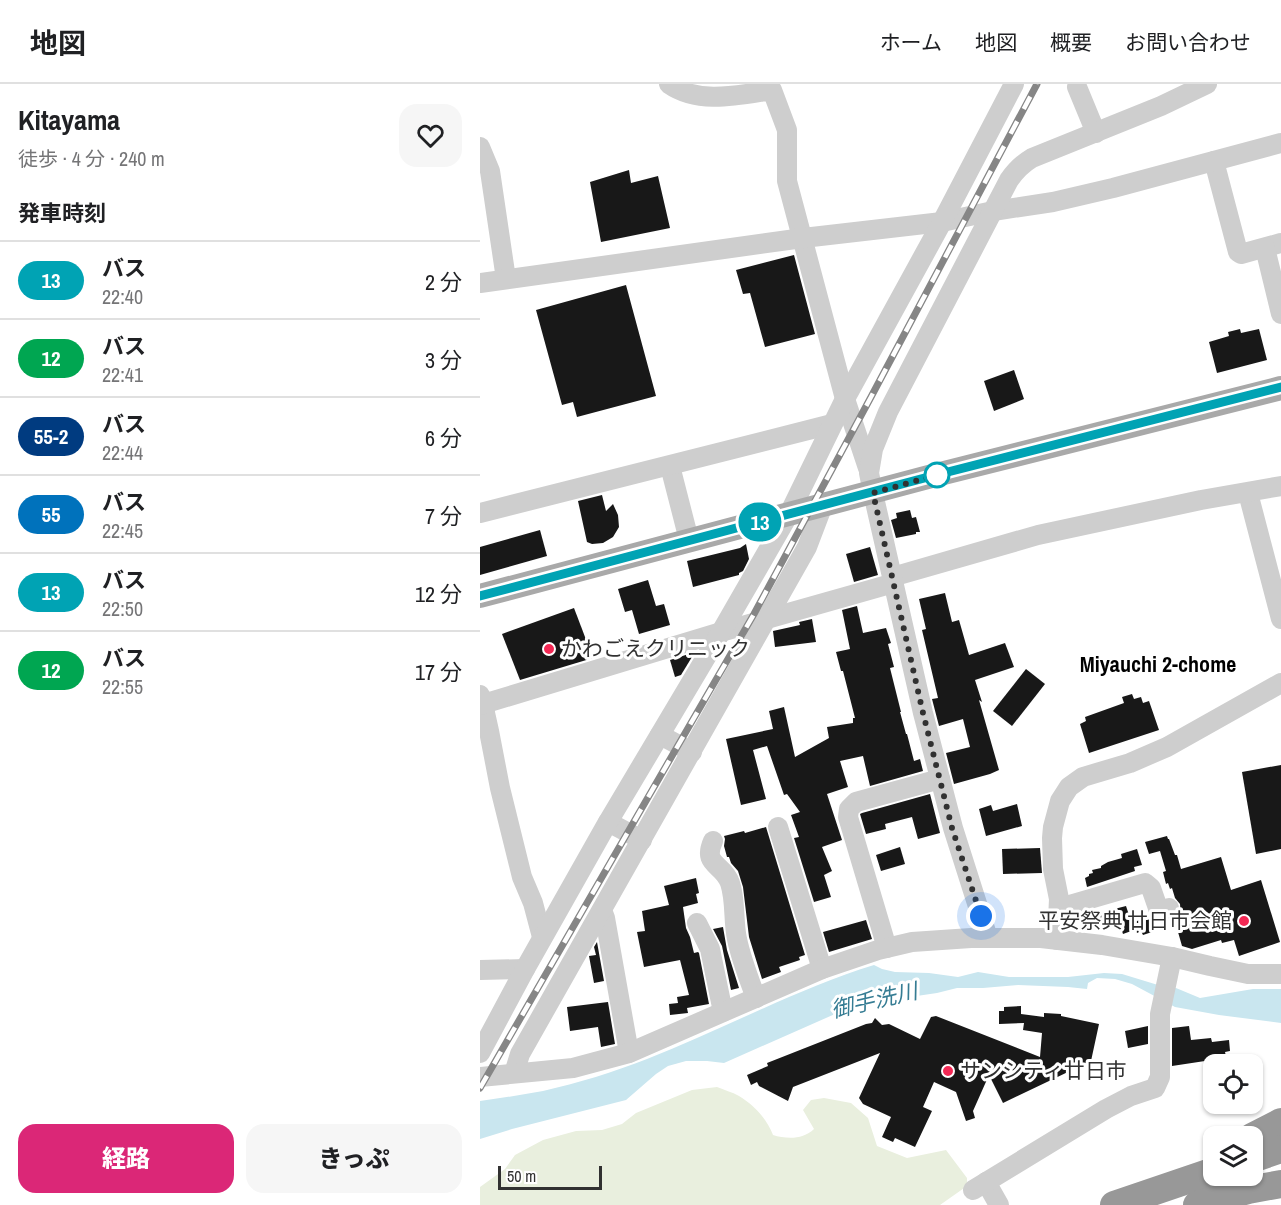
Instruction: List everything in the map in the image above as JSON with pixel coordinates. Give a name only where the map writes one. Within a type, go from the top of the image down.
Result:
[{"type":"highway","points":[[1263,1131],[1281,1122]]},
{"type":"highway","points":[[1263,1155],[1281,1149]]},
{"type":"highway","points":[[1145,1194],[1203,1161]]},
{"type":"highway","points":[[1114,1205],[1203,1176]]},
{"type":"highway","points":[[1197,1205],[1248,1190],[1281,1184]]},
{"type":"main road","points":[[480,596],[823,505],[871,483],[1281,387]]},
{"type":"street","points":[[669,84],[693,94],[713,97],[772,87],[787,130],[787,181],[845,399],[871,483],[923,713],[952,828],[988,938]]},
{"type":"street","points":[[871,483],[873,449],[888,412],[1015,171],[1032,158],[1161,106],[1207,84]]},
{"type":"street","points":[[1077,87],[1096,133]]},
{"type":"street","points":[[480,1053],[608,822],[789,514],[845,399],[942,222],[1005,89]]},
{"type":"street","points":[[480,283],[803,238],[942,222],[1063,199],[1281,144]]},
{"type":"street","points":[[480,147],[490,171],[506,279]]},
{"type":"street","points":[[1214,161],[1238,252],[1241,254],[1273,246],[1281,314]]},
{"type":"street","points":[[480,513],[832,424]]},
{"type":"street","points":[[670,466],[689,540]]},
{"type":"street","points":[[542,938],[533,903],[522,877],[481,701],[887,585],[899,575],[1038,535],[1281,486]]},
{"type":"street","points":[[1248,493],[1281,619]]},
{"type":"street","points":[[516,1073],[520,1054],[807,548],[823,505]]},
{"type":"street","points":[[1057,940],[1059,908],[1052,858],[1052,838],[1060,801],[1069,787],[1083,777],[1130,763],[1161,750],[1281,683]]},
{"type":"street","points":[[660,735],[692,752]]},
{"type":"street","points":[[887,948],[848,817],[849,809],[856,802],[940,779]]},
{"type":"street","points":[[608,822],[642,840]]},
{"type":"street","points":[[778,827],[822,969]]},
{"type":"street","points":[[713,841],[709,856],[713,864],[727,875],[731,886],[737,940],[756,998]]},
{"type":"street","points":[[1059,908],[1145,882],[1151,888],[1159,911],[1168,908]]},
{"type":"street","points":[[602,910],[629,1053]]},
{"type":"street","points":[[697,923],[711,949],[723,1012]]},
{"type":"street","points":[[481,1078],[578,1068],[629,1053],[822,969],[887,948],[930,940],[1041,938],[1102,945],[1171,962],[1210,966],[1248,974],[1281,974]]},
{"type":"street","points":[[999,1205],[980,1186],[1106,1109],[1131,1096],[1155,1088],[1160,1077],[1160,1014],[1171,962]]},
{"type":"street","points":[[480,970],[525,969]]},
{"type":"green space","points":[[717,1087],[745,1100],[764,1118],[773,1135],[783,1137],[800,1137],[814,1129],[803,1110],[811,1100],[824,1098],[851,1103],[868,1118],[877,1146],[907,1158],[946,1150],[967,1178],[967,1186],[940,1205],[480,1205],[480,1187],[505,1169],[515,1155],[543,1140],[576,1131],[602,1130],[622,1124],[636,1113],[692,1090]]},
{"type":"water","name":"御手洗川","points":[[874,965],[895,972],[958,977],[978,972],[1009,977],[1122,974],[1176,988],[1200,998],[1253,989],[1281,989],[1281,1023],[1175,1007],[1132,984],[1115,979],[1097,978],[1088,983],[1087,989],[1018,985],[957,988],[876,1002],[835,1014],[724,1063],[686,1061],[668,1066],[626,1100],[480,1139],[480,1101],[543,1091],[622,1068],[676,1047],[788,997]]},
{"type":"building","points":[[629,170],[631,183],[658,176],[670,228],[601,242],[590,182]]},
{"type":"building","points":[[794,255],[815,334],[765,347],[750,293],[743,294],[736,270]]},
{"type":"building","points":[[626,285],[656,396],[577,417],[573,402],[562,405],[536,310]]},
{"type":"building","points":[[1240,329],[1241,333],[1259,329],[1267,360],[1217,373],[1209,342],[1229,336],[1228,332]]},
{"type":"building","points":[[1014,370],[1024,399],[994,411],[984,381]]},
{"type":"building","points":[[602,495],[606,511],[613,504],[618,515],[619,527],[613,537],[603,543],[592,544],[587,542],[578,501]]},
{"type":"building","points":[[910,510],[912,518],[916,517],[920,532],[896,538],[891,520],[897,518],[896,513]]},
{"type":"building","points":[[540,530],[547,556],[480,575],[480,547]]},
{"type":"building","points":[[746,544],[749,559],[739,575],[693,587],[687,561],[740,548]]},
{"type":"building","points":[[870,547],[878,575],[854,582],[846,554]]},
{"type":"building","points":[[648,580],[656,606],[664,604],[670,625],[639,634],[632,610],[625,612],[618,589]]},
{"type":"building","points":[[945,593],[952,622],[959,620],[969,655],[1005,643],[1014,667],[975,680],[999,770],[954,784],[946,753],[970,747],[963,719],[939,726],[932,699],[938,698],[922,630],[926,629],[919,599]]},
{"type":"building","points":[[857,606],[863,633],[886,628],[891,643],[888,644],[894,667],[890,668],[900,712],[914,761],[920,759],[923,771],[870,786],[863,756],[840,761],[848,787],[827,794],[842,840],[822,847],[832,871],[824,875],[831,897],[814,902],[794,838],[799,837],[791,815],[800,812],[787,794],[784,795],[767,746],[753,750],[766,799],[741,805],[726,739],[773,729],[769,711],[784,707],[795,757],[829,738],[827,727],[853,723],[853,718],[855,718],[836,652],[850,649],[842,610]]},
{"type":"building","name":"かわごえクリニック","points":[[574,608],[593,658],[520,680],[502,634]]},
{"type":"building","points":[[812,619],[816,642],[775,647],[773,631],[800,625],[799,622]]},
{"type":"building","points":[[695,652],[681,675],[675,677],[670,660]]},
{"type":"building","points":[[1026,669],[1045,684],[1012,726],[993,711]]},
{"type":"building","points":[[1132,694],[1134,699],[1141,697],[1143,703],[1149,701],[1159,730],[1089,753],[1080,724],[1086,721],[1085,717],[1124,703],[1122,697]]},
{"type":"building","points":[[1281,765],[1281,849],[1256,854],[1242,772]]},
{"type":"building","points":[[930,794],[940,833],[918,839],[912,817],[885,824],[886,829],[866,834],[860,814]]},
{"type":"building","points":[[1017,804],[1022,826],[986,836],[979,809],[991,805],[993,811]]},
{"type":"building","points":[[766,827],[805,955],[799,957],[800,960],[779,967],[781,972],[762,979],[749,937],[743,887],[738,871],[727,857],[724,836]]},
{"type":"building","name":"平安祭典 廿日市会館","points":[[1167,836],[1181,869],[1221,857],[1231,890],[1261,880],[1280,942],[1239,956],[1234,940],[1222,943],[1221,940],[1192,949],[1182,946],[1176,925],[1178,924],[1176,918],[1181,916],[1180,904],[1172,888],[1170,889],[1168,883],[1166,884],[1163,872],[1166,871],[1160,851],[1149,854],[1145,842]]},
{"type":"building","points":[[900,847],[905,864],[881,871],[876,855]]},
{"type":"building","points":[[1040,848],[1042,873],[1003,874],[1002,849]]},
{"type":"building","points":[[1137,849],[1142,865],[1134,867],[1135,871],[1087,887],[1085,878],[1093,873],[1092,870],[1122,858],[1121,854]]},
{"type":"building","points":[[696,878],[698,903],[683,907],[686,928],[694,953],[699,953],[709,1004],[687,1008],[688,1013],[670,1015],[669,1004],[678,1003],[677,997],[689,995],[680,960],[644,967],[637,932],[645,931],[642,911],[669,905],[664,886]]},
{"type":"building","points":[[1126,906],[1134,930],[1123,934],[1120,925],[1103,931],[1100,924],[1089,927],[1088,923],[1081,925],[1078,915],[1094,910],[1095,914]]},
{"type":"building","points":[[1149,917],[1155,922],[1158,930],[1143,935],[1141,931],[1137,933],[1134,922]]},
{"type":"building","points":[[866,920],[872,939],[829,952],[823,932]]},
{"type":"building","points":[[723,927],[727,950],[739,988],[731,990],[722,946],[713,929]]},
{"type":"building","points":[[597,942],[604,981],[594,983],[589,956],[596,955],[594,947]]},
{"type":"building","points":[[608,1002],[615,1044],[601,1047],[598,1027],[570,1031],[567,1007]]},
{"type":"building","points":[[1021,1006],[1021,1014],[1044,1017],[1044,1013],[1061,1014],[1061,1016],[1099,1024],[1091,1061],[1003,1103],[989,1075],[973,1111],[975,1118],[966,1121],[956,1092],[934,1082],[923,1107],[932,1111],[915,1147],[895,1138],[893,1142],[882,1137],[891,1117],[863,1104],[859,1098],[880,1053],[793,1087],[788,1101],[759,1086],[757,1082],[751,1085],[747,1075],[768,1066],[767,1063],[872,1023],[875,1018],[882,1025],[889,1024],[920,1039],[931,1017],[936,1016],[1040,1057],[1042,1033],[1023,1030],[1024,1023],[999,1024],[999,1011],[1004,1011],[1004,1007]]},
{"type":"building","points":[[1148,1026],[1148,1044],[1128,1048],[1125,1031]]},
{"type":"building","points":[[1189,1026],[1191,1040],[1211,1038],[1212,1042],[1229,1040],[1230,1051],[1225,1052],[1225,1054],[1203,1054],[1203,1061],[1172,1066],[1172,1028]]},
{"type":"railway","points":[[480,1088],[754,614],[1037,84]]},
{"type":"bus line","name":"13","points":[[480,596],[932,476],[1281,387]]},
{"type":"place","name":"かわごえクリニック","points":[[549,649]]},
{"type":"place","name":"平安祭典 廿日市会館","points":[[1244,921]]},
{"type":"place","name":"サンシティ廿日市","points":[[948,1071]]},
{"type":"district","name":"Miyauchi 2-chome","points":[[1158,664]]},
{"type":"route","points":[[937,475],[873,493],[923,713],[952,828],[981,916]]}]
